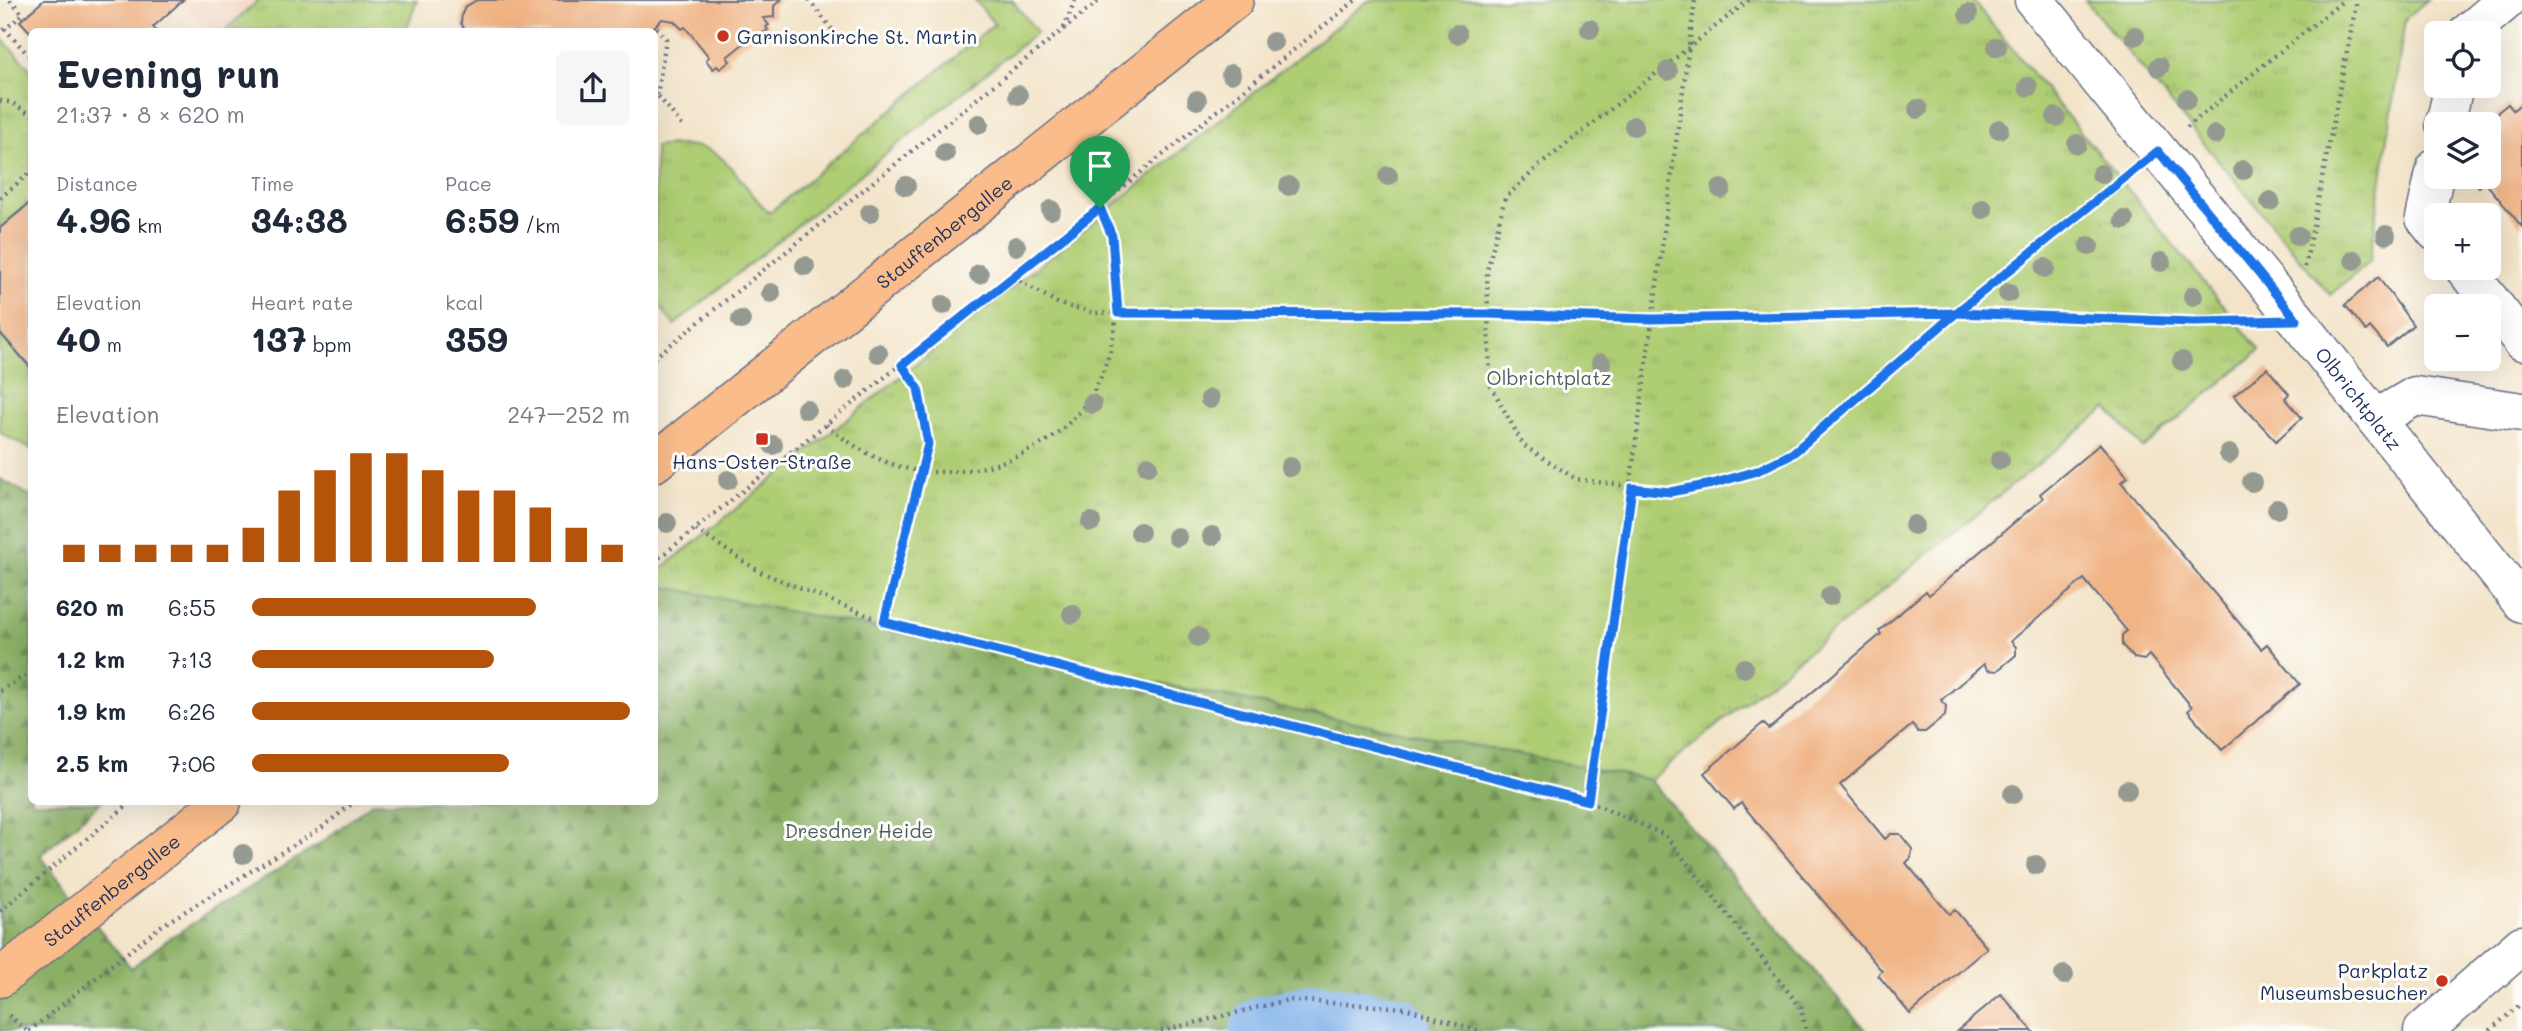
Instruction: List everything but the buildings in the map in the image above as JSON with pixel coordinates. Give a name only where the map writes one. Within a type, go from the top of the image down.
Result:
[{"type":"main road","name":"Stauffenbergallee","points":[[658,460],[1234,0]]},
{"type":"main road","name":"Stauffenbergallee","points":[[0,978],[218,805]]},
{"type":"street","name":"Olbrichtplatz","points":[[2034,0],[2297,320],[2522,603]]},
{"type":"street","points":[[2482,21],[2507,0]]},
{"type":"street","points":[[2474,280],[2522,341]]},
{"type":"street","points":[[2376,419],[2415,396],[2522,412]]},
{"type":"street","points":[[2423,1031],[2522,945]]},
{"type":"path","points":[[10,0],[23,14],[5,29],[28,55]]},
{"type":"path","points":[[809,0],[841,41]]},
{"type":"path","points":[[1063,29],[1075,0]]},
{"type":"path","points":[[658,355],[1100,0]]},
{"type":"path","points":[[658,559],[1100,208],[1356,0]]},
{"type":"path","points":[[1588,801],[1632,488],[1695,0]]},
{"type":"path","points":[[1749,0],[1539,165],[1505,198],[1486,271],[1490,384],[1523,445],[1576,479],[1670,492],[1757,471],[1793,453],[1956,313],[2344,0]]},
{"type":"path","points":[[1014,276],[1059,304],[1094,313],[1488,314],[1652,319],[1956,313],[2193,322],[2297,320],[2313,220],[2357,0]]},
{"type":"path","points":[[658,29],[666,39],[658,82]]},
{"type":"path","points":[[658,95],[682,125]]},
{"type":"path","points":[[0,102],[10,102],[28,113]]},
{"type":"path","points":[[0,198],[28,174]]},
{"type":"path","points":[[826,425],[850,445],[885,461],[921,471],[963,470],[995,465],[1024,454],[1057,431],[1087,402],[1104,367],[1118,313],[1112,236],[1100,208]]},
{"type":"path","points":[[884,622],[928,444],[918,388],[902,365]]},
{"type":"path","points":[[696,530],[760,572],[884,622],[1588,801],[1665,835],[1801,1009],[1806,1031]]},
{"type":"path","points":[[0,691],[28,674]]},
{"type":"path","points":[[0,911],[128,805]]},
{"type":"path","points":[[29,1031],[161,926],[320,829],[350,805]]},
{"type":"path","points":[[1161,1031],[1288,1000],[1405,1008],[1479,1031]]},
{"type":"path","points":[[2489,1031],[2522,1003]]},
{"type":"shaded area","points":[[129,0],[259,0],[228,28],[203,28],[180,3],[153,27]]},
{"type":"green space","points":[[259,0],[417,0],[407,28],[227,28]]},
{"type":"green space","points":[[975,0],[1012,0],[1037,32],[674,325],[658,304],[658,147],[697,146],[711,151],[733,169],[769,213],[994,24]]},
{"type":"green space","name":"Olbrichtplatz","points":[[1369,0],[1972,0],[2260,350],[2143,448],[2107,408],[1650,780],[658,587],[658,572]]},
{"type":"green space","points":[[2085,0],[2427,0],[2405,19],[2370,261],[2330,295]]},
{"type":"green space","points":[[0,37],[28,67],[28,204],[0,228]]},
{"type":"green space","points":[[0,333],[28,366],[28,447],[0,433]]},
{"type":"green space","name":"Dresdner Heide","points":[[0,479],[28,494],[28,805],[98,805],[40,856],[131,968],[171,937],[321,843],[369,805],[658,805],[658,586],[1650,780],[1866,1031],[0,1031]]},
{"type":"waterway","points":[[1266,1031],[1316,1019],[1394,1031]]},
{"type":"place","name":"Garnisonkirche St. Martin","points":[[723,36]]},
{"type":"place","name":"Hans-Oster-Straße","points":[[762,439]]},
{"type":"place","name":"Parkplatz Museumsbesucher","points":[[2442,981]]},
{"type":"route","points":[[1100,208],[902,365],[918,388],[928,444],[884,622],[1588,801],[1632,488],[1670,492],[1712,484],[1757,471],[1793,453],[1956,313],[2193,322],[2297,320],[2158,151],[1956,313],[1652,319],[1488,314],[1118,313],[1112,236],[1100,208]]}]
